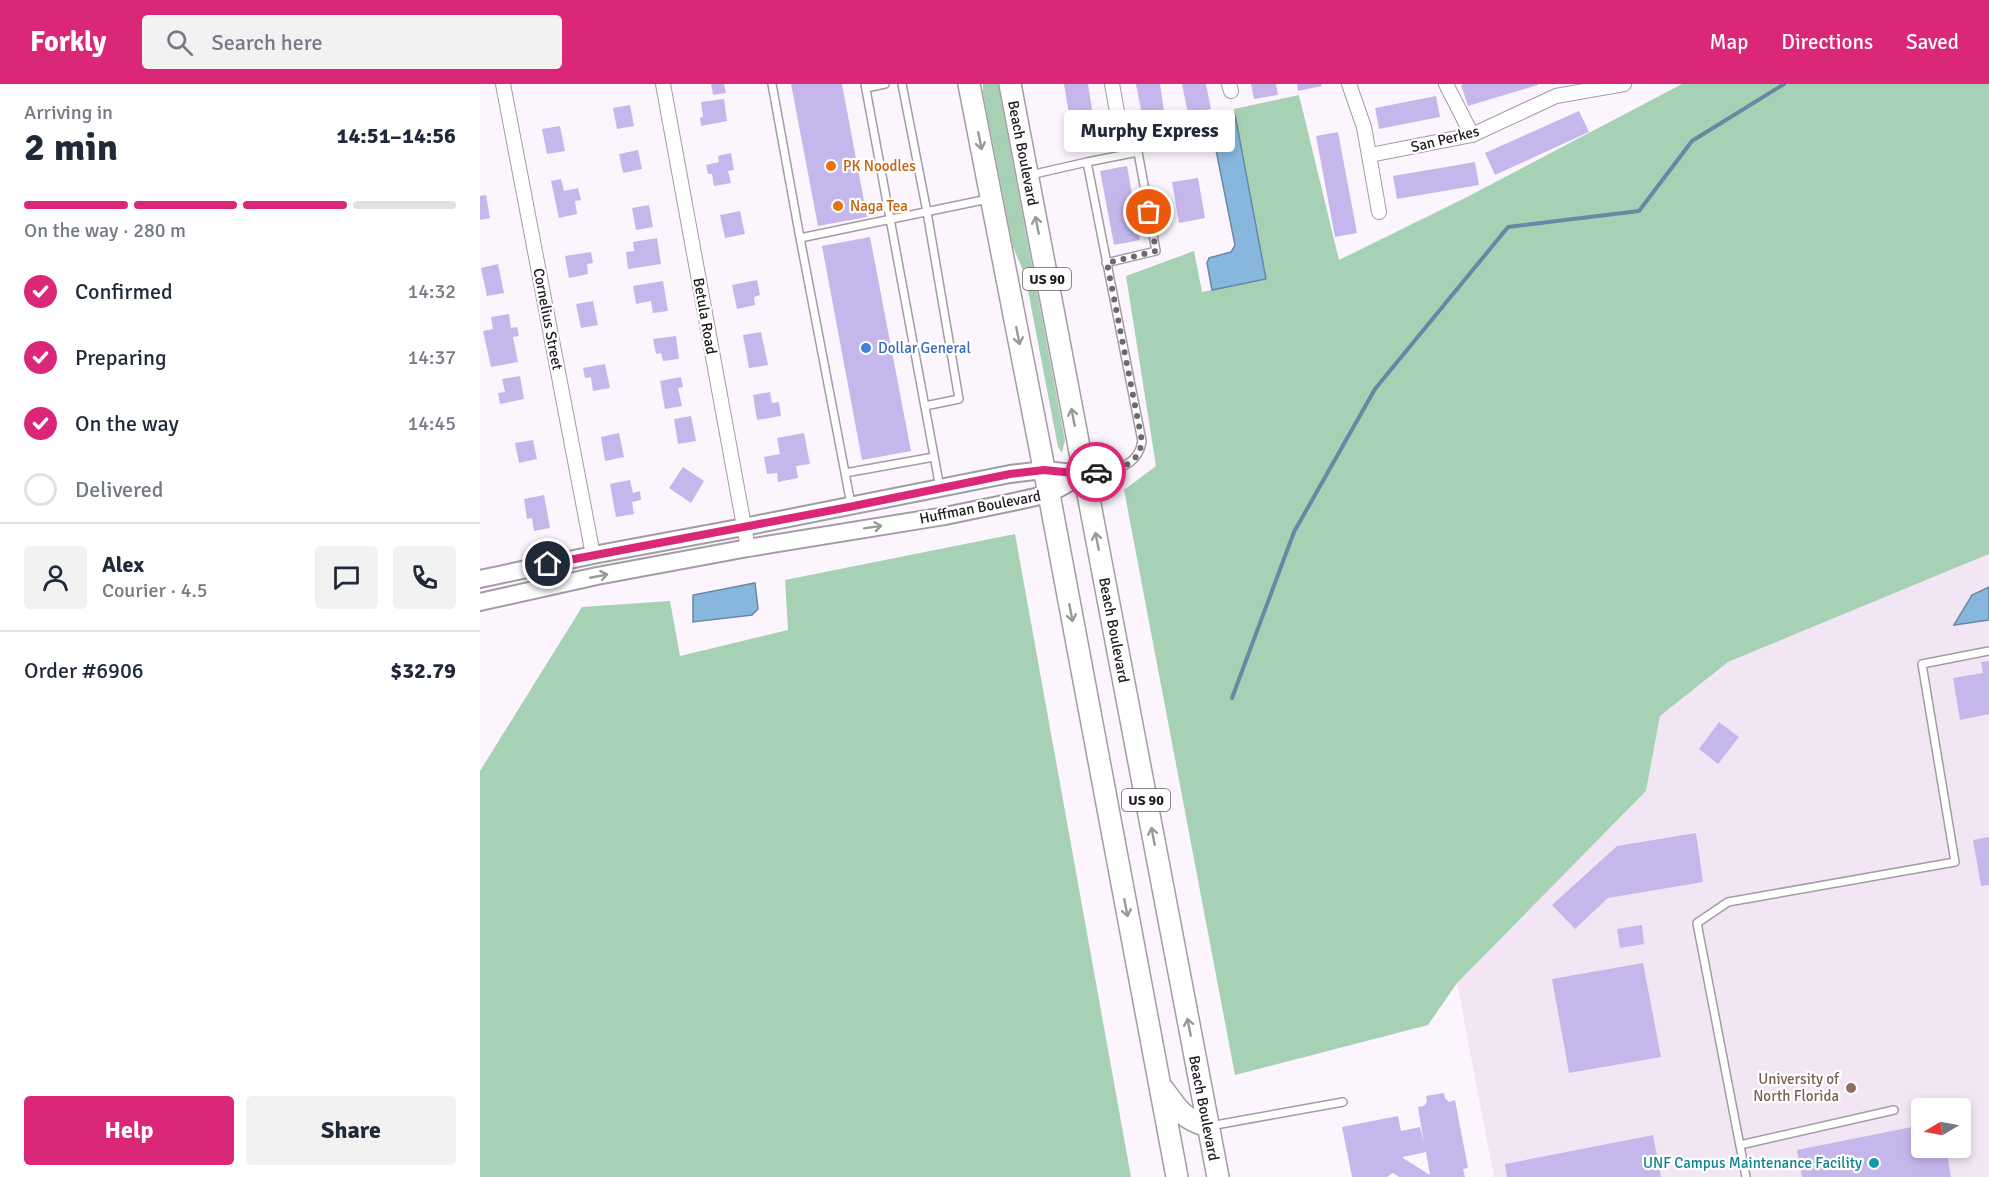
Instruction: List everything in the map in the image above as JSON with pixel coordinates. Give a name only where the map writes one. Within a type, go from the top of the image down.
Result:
[{"type":"highway","name":"Beach Boulevard","points":[[1010,84],[1218,1177]]},
{"type":"highway","name":"US 90","points":[[970,85],[1175,1167]]},
{"type":"highway","points":[[1159,1084],[1180,1113],[1192,1121],[1208,1126]]},
{"type":"highway","points":[[1175,1167],[1182,1142],[1192,1133],[1208,1126]]},
{"type":"street","name":"Cornelius Street","points":[[503,84],[593,555]]},
{"type":"street","name":"Betula Road","points":[[663,84],[748,548]]},
{"type":"street","points":[[1112,84],[1118,117]]},
{"type":"street","points":[[1349,84],[1364,127],[1379,212]]},
{"type":"street","points":[[1446,84],[1472,135]]},
{"type":"street","name":"San Perkes","points":[[1370,155],[1472,135],[1556,96],[1624,84]]},
{"type":"street","name":"Huffman Boulevard","points":[[480,579],[1010,474],[1044,470],[1084,474]]},
{"type":"street","name":"Huffman Boulevard","points":[[480,602],[597,576],[786,541],[945,516],[1049,494],[1084,474]]},
{"type":"street","points":[[786,541],[801,531],[850,521],[853,516],[852,506]]},
{"type":"lane","points":[[772,84],[852,506]]},
{"type":"lane","points":[[885,84],[866,86],[940,488]]},
{"type":"lane","points":[[902,84],[927,212],[959,399],[925,406]]},
{"type":"lane","points":[[1027,176],[1138,152],[1156,251],[1107,263]]},
{"type":"lane","points":[[1084,474],[1125,467],[1141,448],[1142,441],[1087,162]]},
{"type":"lane","points":[[800,238],[990,199]]},
{"type":"lane","points":[[845,473],[934,457]]},
{"type":"lane","points":[[1746,1177],[1697,923],[1728,902],[1955,862],[1922,664],[1989,651]]},
{"type":"lane","points":[[1208,1126],[1343,1102]]},
{"type":"lane","points":[[1740,1145],[1894,1110]]},
{"type":"shaded area","points":[[1989,554],[1989,1177],[1494,1177],[1457,983],[1646,791],[1660,716],[1728,662]]},
{"type":"green space","points":[[983,84],[998,84],[1065,440],[1062,453],[1058,447],[1025,275],[1013,247]]},
{"type":"green space","points":[[1682,84],[1989,84],[1989,554],[1728,662],[1660,716],[1646,791],[1457,983],[1428,1025],[1235,1075],[1124,490],[1156,466],[1126,276],[1194,251],[1202,292],[1266,279],[1234,109],[1299,95],[1339,260],[1467,197]]},
{"type":"green space","points":[[1015,534],[1131,1177],[480,1177],[480,771],[582,607],[670,601],[680,656],[788,630],[785,580]]},
{"type":"water","points":[[1235,115],[1266,279],[1212,290],[1207,263],[1209,258],[1231,252],[1235,245],[1211,125],[1215,120]]},
{"type":"water","points":[[755,583],[758,609],[752,615],[693,622],[693,595]]},
{"type":"water","points":[[1989,587],[1989,620],[1954,625],[1972,595]]},
{"type":"building","points":[[711,84],[724,84],[726,93],[713,95]]},
{"type":"building","points":[[791,84],[842,84],[867,217],[818,226]]},
{"type":"building","points":[[1064,84],[1088,84],[1095,129],[1072,133]]},
{"type":"building","points":[[1136,84],[1160,84],[1165,117],[1143,121]]},
{"type":"building","points":[[1182,84],[1206,84],[1211,109],[1188,114]]},
{"type":"building","points":[[1251,84],[1276,84],[1278,95],[1254,99]]},
{"type":"building","points":[[1297,84],[1321,84],[1322,86],[1298,91]]},
{"type":"building","points":[[1461,85],[1538,85],[1468,106]]},
{"type":"building","points":[[1436,96],[1440,117],[1379,129],[1375,108]]},
{"type":"building","points":[[724,99],[727,121],[701,126],[700,118],[703,117],[701,102]]},
{"type":"building","points":[[630,105],[634,126],[617,129],[613,108]]},
{"type":"building","points":[[1579,111],[1589,132],[1495,175],[1485,153]]},
{"type":"building","points":[[560,126],[565,151],[547,154],[542,129]]},
{"type":"building","points":[[1338,132],[1357,233],[1335,237],[1316,136]]},
{"type":"building","points":[[638,150],[642,169],[623,173],[619,154]]},
{"type":"building","points":[[731,153],[734,170],[728,171],[731,183],[714,186],[712,174],[708,174],[706,165],[719,162],[718,156]]},
{"type":"building","points":[[1475,162],[1479,185],[1397,199],[1393,176]]},
{"type":"building","points":[[1127,166],[1140,240],[1114,245],[1100,171]]},
{"type":"building","points":[[1198,178],[1205,218],[1179,223],[1172,182]]},
{"type":"building","points":[[561,179],[564,191],[578,188],[581,200],[575,201],[577,214],[559,218],[551,181]]},
{"type":"building","points":[[486,195],[490,218],[480,220],[480,196]]},
{"type":"building","points":[[649,205],[653,227],[636,230],[632,208]]},
{"type":"building","points":[[740,211],[745,234],[725,238],[720,215]]},
{"type":"building","points":[[870,237],[911,451],[862,460],[822,246]]},
{"type":"building","points":[[657,238],[661,264],[628,269],[626,252],[634,251],[633,242]]},
{"type":"building","points":[[591,252],[593,263],[587,264],[588,274],[569,278],[565,256]]},
{"type":"building","points":[[498,264],[504,293],[487,296],[481,268]]},
{"type":"building","points":[[757,280],[760,295],[754,297],[755,305],[737,309],[732,285]]},
{"type":"building","points":[[663,281],[668,311],[653,313],[651,301],[636,304],[633,286]]},
{"type":"building","points":[[593,301],[598,325],[581,328],[576,304]]},
{"type":"building","points":[[509,314],[511,328],[517,327],[519,336],[513,337],[518,362],[491,367],[483,331],[493,329],[491,317]]},
{"type":"building","points":[[761,332],[768,365],[749,368],[743,335]]},
{"type":"building","points":[[676,336],[679,359],[663,361],[661,353],[656,354],[653,339]]},
{"type":"building","points":[[605,364],[610,388],[593,391],[591,377],[585,378],[583,368]]},
{"type":"building","points":[[520,376],[524,399],[500,404],[498,393],[505,392],[502,379]]},
{"type":"building","points":[[681,377],[683,387],[678,388],[682,406],[665,409],[660,381]]},
{"type":"building","points":[[770,392],[772,403],[779,402],[781,416],[757,420],[753,395]]},
{"type":"building","points":[[691,416],[696,441],[678,444],[674,419]]},
{"type":"building","points":[[619,433],[624,457],[605,461],[601,437]]},
{"type":"building","points":[[804,433],[810,464],[796,466],[798,478],[778,482],[777,473],[767,474],[764,457],[780,454],[777,438]]},
{"type":"building","points":[[533,440],[537,459],[519,463],[515,443]]},
{"type":"building","points":[[683,467],[704,481],[691,503],[669,488]]},
{"type":"building","points":[[630,480],[633,493],[640,491],[641,500],[632,502],[634,514],[616,517],[610,484]]},
{"type":"building","points":[[544,495],[550,528],[534,531],[532,518],[527,519],[524,499]]},
{"type":"building","points":[[1989,661],[1989,714],[1960,720],[1953,678],[1983,673],[1981,662]]},
{"type":"building","points":[[1719,722],[1739,737],[1718,764],[1699,749]]},
{"type":"building","points":[[1696,833],[1703,882],[1608,898],[1575,929],[1552,905],[1617,846]]},
{"type":"building","points":[[1989,837],[1989,885],[1981,886],[1973,840]]},
{"type":"building","points":[[1642,925],[1644,944],[1620,948],[1617,929]]},
{"type":"building","points":[[1643,963],[1661,1057],[1569,1073],[1552,979]]},
{"type":"building","points":[[1444,1093],[1449,1102],[1455,1100],[1468,1168],[1463,1169],[1465,1177],[1399,1177],[1393,1173],[1387,1177],[1352,1177],[1342,1127],[1398,1116],[1401,1131],[1420,1127],[1424,1144],[1418,1107],[1424,1106],[1427,1102],[1426,1096]],"holes":[[[1426,1152],[1430,1175],[1403,1158],[1403,1157]]]},
{"type":"building","name":"UNF Campus Maintenance Facility","points":[[1911,1127],[1911,1158],[1948,1158],[1951,1177],[1802,1177],[1797,1150]]},
{"type":"building","points":[[1653,1135],[1661,1177],[1507,1177],[1505,1164]]},
{"type":"waterway","points":[[1232,698],[1294,532],[1375,389],[1508,227],[1639,211],[1692,141],[1784,84]]},
{"type":"way so far","points":[[1096,472],[1125,467],[1141,448],[1142,441],[1107,263],[1156,251],[1149,212]]},
{"type":"place","name":"PK Noodles","points":[[831,166]]},
{"type":"place","name":"Naga Tea","points":[[838,206]]},
{"type":"place","name":"Murphy Express","points":[[1149,212]]},
{"type":"place","name":"Dollar General","points":[[866,348]]},
{"type":"place","name":"University of North Florida","points":[[1851,1088]]},
{"type":"place","name":"UNF Campus Maintenance Facility","points":[[1874,1163]]},
{"type":"route","points":[[548,564],[1010,474],[1044,470],[1084,474],[1096,472]]}]
